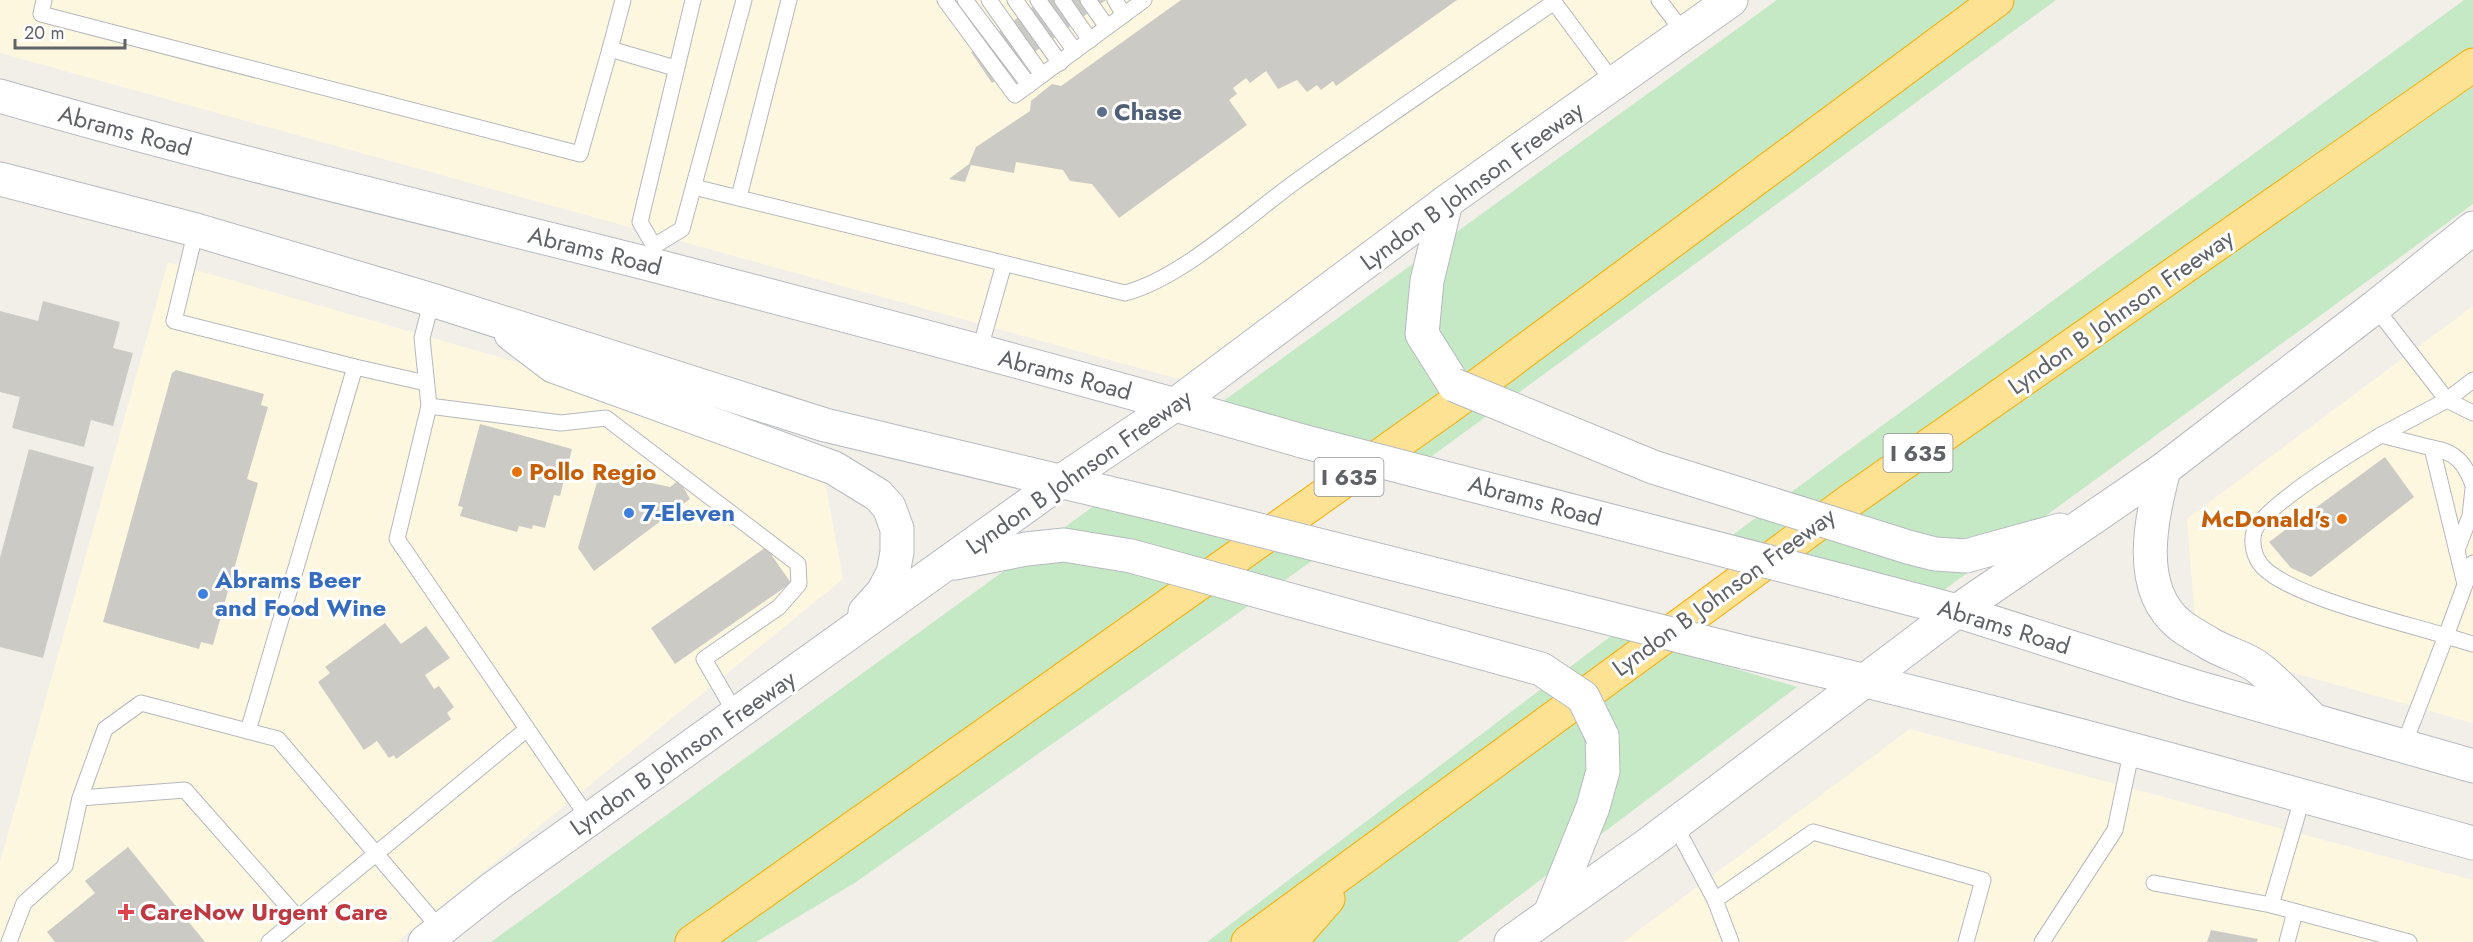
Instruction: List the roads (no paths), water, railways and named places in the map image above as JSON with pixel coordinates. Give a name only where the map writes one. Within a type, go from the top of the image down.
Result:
[{"type":"highway","name":"I 635","points":[[692,942],[1450,406],[1997,0]]},
{"type":"highway","name":"Lyndon B Johnson Freeway","points":[[1248,942],[1370,850],[1848,502],[2473,65]]},
{"type":"highway","points":[[1290,942],[1370,850]]},
{"type":"main road","name":"Lyndon B Johnson Freeway","points":[[434,936],[492,889],[737,716],[1060,482],[1176,404],[1446,202],[1731,0]]},
{"type":"main road","name":"Abrams Road","points":[[0,96],[125,132],[651,255],[979,352],[1176,404],[1302,441],[1957,611],[2316,723],[2473,766]]},
{"type":"main road","points":[[0,179],[196,230],[432,300],[825,425],[1168,507],[1743,652],[1865,680],[2473,843]]},
{"type":"main road","points":[[1446,202],[1427,281],[1422,334],[1454,385],[1653,467],[1935,554],[1966,556],[2085,523]]},
{"type":"main road","points":[[1510,942],[1675,825],[1957,611],[2164,469],[2375,307],[2473,228]]},
{"type":"main road","points":[[493,320],[553,366],[612,404],[834,468],[860,482],[883,501],[897,529],[893,573],[883,592],[836,645]]},
{"type":"main road","points":[[2164,469],[2152,518],[2151,549],[2153,577],[2162,602],[2178,624],[2210,644],[2259,667],[2316,723]]},
{"type":"main road","points":[[946,565],[1026,549],[1064,545],[1131,556],[1541,669],[1583,697],[1602,736],[1604,771],[1593,807],[1550,914]]},
{"type":"lane","points":[[44,0],[40,14],[580,154],[623,0]]},
{"type":"lane","points":[[693,0],[640,222],[651,255],[681,228],[744,0]]},
{"type":"lane","points":[[739,197],[789,0]]},
{"type":"lane","points":[[945,0],[1016,94],[1144,0]]},
{"type":"lane","points":[[965,0],[1029,85]]},
{"type":"lane","points":[[989,0],[1042,75]]},
{"type":"lane","points":[[1015,0],[1059,63]]},
{"type":"lane","points":[[1038,0],[1075,51]]},
{"type":"lane","points":[[1062,0],[1090,40]]},
{"type":"lane","points":[[1088,0],[1107,27]]},
{"type":"lane","points":[[1115,0],[1124,15]]},
{"type":"lane","points":[[1659,0],[1684,33]]},
{"type":"lane","points":[[694,187],[1125,294],[1148,288],[1180,268],[1296,182],[1554,2],[1614,83]]},
{"type":"lane","points":[[610,49],[675,68]]},
{"type":"lane","points":[[196,230],[174,321],[426,383]]},
{"type":"lane","points":[[979,352],[1004,264]]},
{"type":"lane","points":[[432,300],[422,338],[429,406],[397,538],[590,819]]},
{"type":"lane","points":[[2375,307],[2447,400],[2473,413]]},
{"type":"lane","points":[[248,731],[355,367]]},
{"type":"lane","points":[[2473,380],[2447,400],[2354,451],[2267,513],[2254,531],[2253,553],[2262,567],[2316,596],[2473,644]]},
{"type":"lane","points":[[429,406],[561,423],[612,404],[798,564],[799,584],[779,607],[704,659],[737,716]]},
{"type":"lane","points":[[2381,435],[2445,450],[2465,463],[2473,487],[2470,516],[2457,550]]},
{"type":"lane","points":[[2432,448],[2465,584]]},
{"type":"lane","points":[[2403,747],[2473,563]]},
{"type":"lane","points":[[9,942],[24,903],[65,866],[80,798],[105,729],[141,703],[278,739],[377,855],[434,936]]},
{"type":"lane","points":[[269,942],[527,729]]},
{"type":"lane","points":[[2042,942],[2115,830],[2132,750]]},
{"type":"lane","points":[[80,798],[185,790],[298,918]]},
{"type":"lane","points":[[2271,905],[2303,796]]},
{"type":"lane","points":[[1675,825],[1715,900],[1731,942]]},
{"type":"lane","points":[[1715,900],[1813,831],[1983,880],[1966,942]]},
{"type":"lane","points":[[2154,883],[2271,905],[2409,942]]},
{"type":"lane","points":[[2288,942],[2295,912]]},
{"type":"place","name":"Chase","points":[[1102,112]]},
{"type":"place","name":"Pollo Regio","points":[[517,472]]},
{"type":"place","name":"7-Eleven","points":[[629,513]]},
{"type":"place","name":"McDonald's","points":[[2342,519]]},
{"type":"place","name":"Abrams Beer and Food Wine","points":[[203,594]]},
{"type":"place","name":"CareNow Urgent Care","points":[[126,912]]}]
